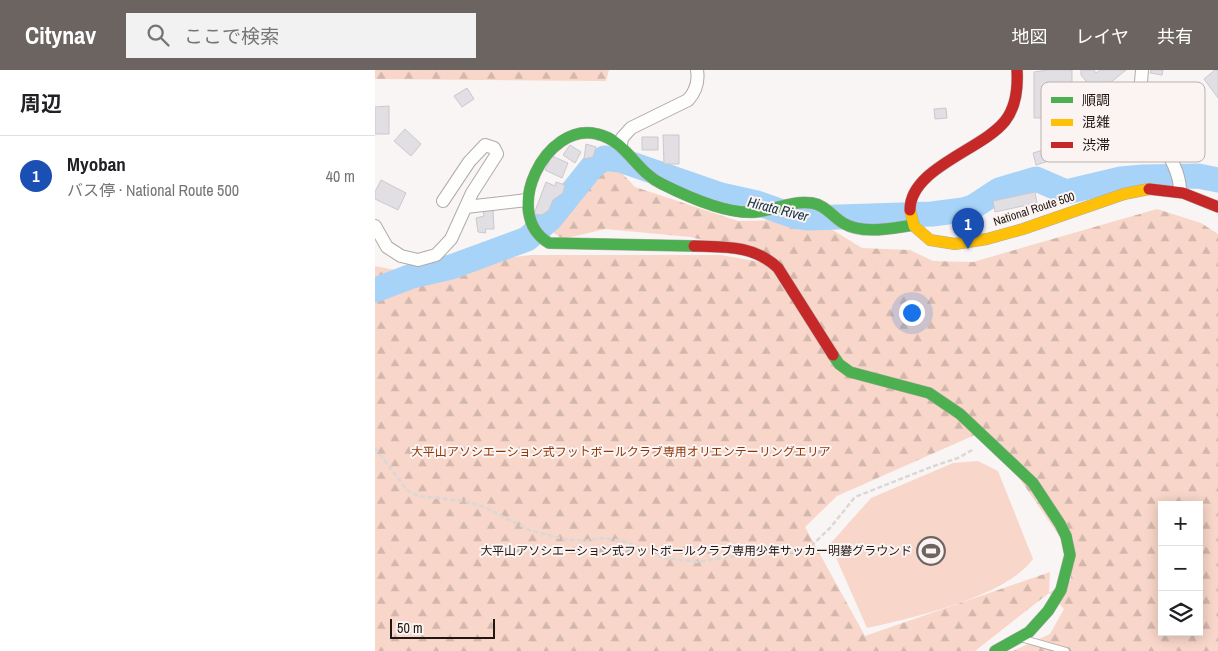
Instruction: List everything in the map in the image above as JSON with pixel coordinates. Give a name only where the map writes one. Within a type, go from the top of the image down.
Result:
[{"type":"main road","points":[[995,651],[1021,638],[1035,627],[1061,590],[1069,566],[1069,545],[1056,516],[1043,494],[1015,464],[960,414],[929,393],[850,372],[839,364],[779,268],[768,257],[757,252],[729,247],[549,243],[539,238],[530,227],[527,200],[546,156],[561,139],[580,132],[607,137],[621,145],[647,175],[658,183],[731,210],[744,212],[783,205],[810,203],[830,211],[845,223],[857,227],[877,228],[913,222],[912,201],[919,184],[928,175],[987,139],[1005,121],[1016,95],[1017,70]]},
{"type":"main road","name":"National Route 500","points":[[913,222],[923,236],[936,242],[966,243],[1023,229],[1129,192],[1180,188],[1218,207]]},
{"type":"street","points":[[621,145],[622,138],[631,128],[688,100],[694,94],[697,85],[697,70]]},
{"type":"street","points":[[375,226],[391,251],[410,259],[428,258],[436,255],[451,239],[466,207],[497,154],[490,146],[485,145],[469,162],[443,201]]},
{"type":"street","points":[[1171,162],[1180,188]]},
{"type":"street","points":[[466,207],[527,200]]},
{"type":"lane","points":[[1021,638],[1067,651]]},
{"type":"path","points":[[375,448],[407,490],[418,496],[465,501],[484,507],[529,530],[564,539],[585,541],[601,538],[623,541],[665,558],[697,562],[766,551],[797,552],[811,546],[830,528],[855,497],[959,458],[987,439]]},
{"type":"green space","points":[[375,70],[609,70],[606,81],[375,79]]},
{"type":"green space","name":"大平山アソシエーション式フットボールクラブ専用オリエンテーリングエリア","points":[[601,163],[618,169],[635,187],[738,221],[784,220],[792,224],[831,229],[862,248],[910,250],[933,261],[973,262],[1157,209],[1201,223],[1218,234],[1218,651],[1013,651],[1050,634],[1064,609],[1049,593],[975,651],[375,651],[375,266],[395,270],[532,255],[721,255],[760,262],[762,253],[690,237],[605,229],[563,239],[548,229],[567,212]],"holes":[[[986,430],[1071,553],[1071,580],[1049,593],[1050,572],[865,636],[805,527],[837,496]]]},
{"type":"green space","name":"大平山アソシエーション式フットボールクラブ専用少年サッカー明礬グラウンド","points":[[978,461],[998,471],[1033,559],[1020,572],[980,595],[932,612],[867,628],[830,544],[871,498],[953,463]]},
{"type":"building","points":[[1072,70],[1072,82],[1041,82],[1041,118],[1034,118],[1034,72]]},
{"type":"building","points":[[1081,70],[1094,70],[1096,73],[1100,70],[1126,70],[1111,82],[1085,82],[1081,75]]},
{"type":"building","points":[[1151,70],[1163,70],[1162,75],[1150,73]]},
{"type":"building","points":[[1215,70],[1218,70],[1218,98],[1204,79]]},
{"type":"building","points":[[467,88],[474,99],[462,107],[454,96]]},
{"type":"building","points":[[389,106],[389,134],[375,134],[375,107]]},
{"type":"building","points":[[946,108],[947,118],[935,119],[934,109]]},
{"type":"building","points":[[405,129],[421,144],[411,156],[394,141]]},
{"type":"building","points":[[663,135],[679,135],[679,164],[664,164]]},
{"type":"building","points":[[642,137],[658,137],[658,150],[642,150]]},
{"type":"building","points":[[586,144],[596,147],[593,157],[584,159]]},
{"type":"building","points":[[570,145],[581,152],[575,163],[563,155]]},
{"type":"building","points":[[1041,151],[1041,162],[1046,162],[1036,165],[1033,153]]},
{"type":"building","points":[[552,156],[568,163],[562,178],[545,170]]},
{"type":"building","points":[[381,180],[406,193],[398,210],[375,199],[375,192]]},
{"type":"building","points":[[546,182],[555,186],[556,182],[565,185],[563,193],[553,200],[549,210],[542,215],[534,214]]},
{"type":"building","points":[[1035,192],[1037,203],[995,212],[993,201]]},
{"type":"building","points":[[493,209],[494,229],[485,229],[486,233],[478,232],[476,218],[484,216],[483,211]]},
{"type":"waterway","name":"Hirata River","points":[[375,290],[412,276],[451,267],[527,239],[551,218],[592,167],[604,158],[620,160],[721,195],[757,203],[794,216],[809,218],[932,214],[963,210],[973,207],[999,190],[1036,179],[1066,192],[1121,179],[1143,177],[1198,176],[1218,180]]},
{"type":"traffic: fast","points":[[694,246],[549,243],[535,229],[529,212],[529,192],[535,173],[546,155],[561,141],[578,134],[597,134],[607,137],[616,143],[653,179],[683,194],[721,208],[733,211],[756,212],[805,202],[817,204],[843,223],[859,229],[878,230],[914,225]]},
{"type":"traffic: fast","points":[[833,355],[839,364],[850,372],[929,393],[960,414],[1033,483],[1060,524],[1066,536],[1070,555],[1061,590],[1048,611],[1029,632],[995,651]]},
{"type":"traffic: slow","points":[[910,210],[914,226],[930,240],[955,244],[987,239],[1023,229],[1124,194],[1149,189]]},
{"type":"traffic: jam","points":[[910,210],[913,195],[922,182],[934,171],[980,141],[1005,121],[1012,110],[1017,83],[1017,70]]},
{"type":"traffic: jam","points":[[1149,189],[1183,193],[1218,207]]},
{"type":"traffic: jam","points":[[694,246],[739,249],[749,251],[769,260],[778,268],[833,355]]},
{"type":"place","name":"Myoban","points":[[968,249]]},
{"type":"place","name":"大平山アソシエーション式フットボールクラブ専用少年サッカー明礬グラウンド","points":[[931,551]]}]
